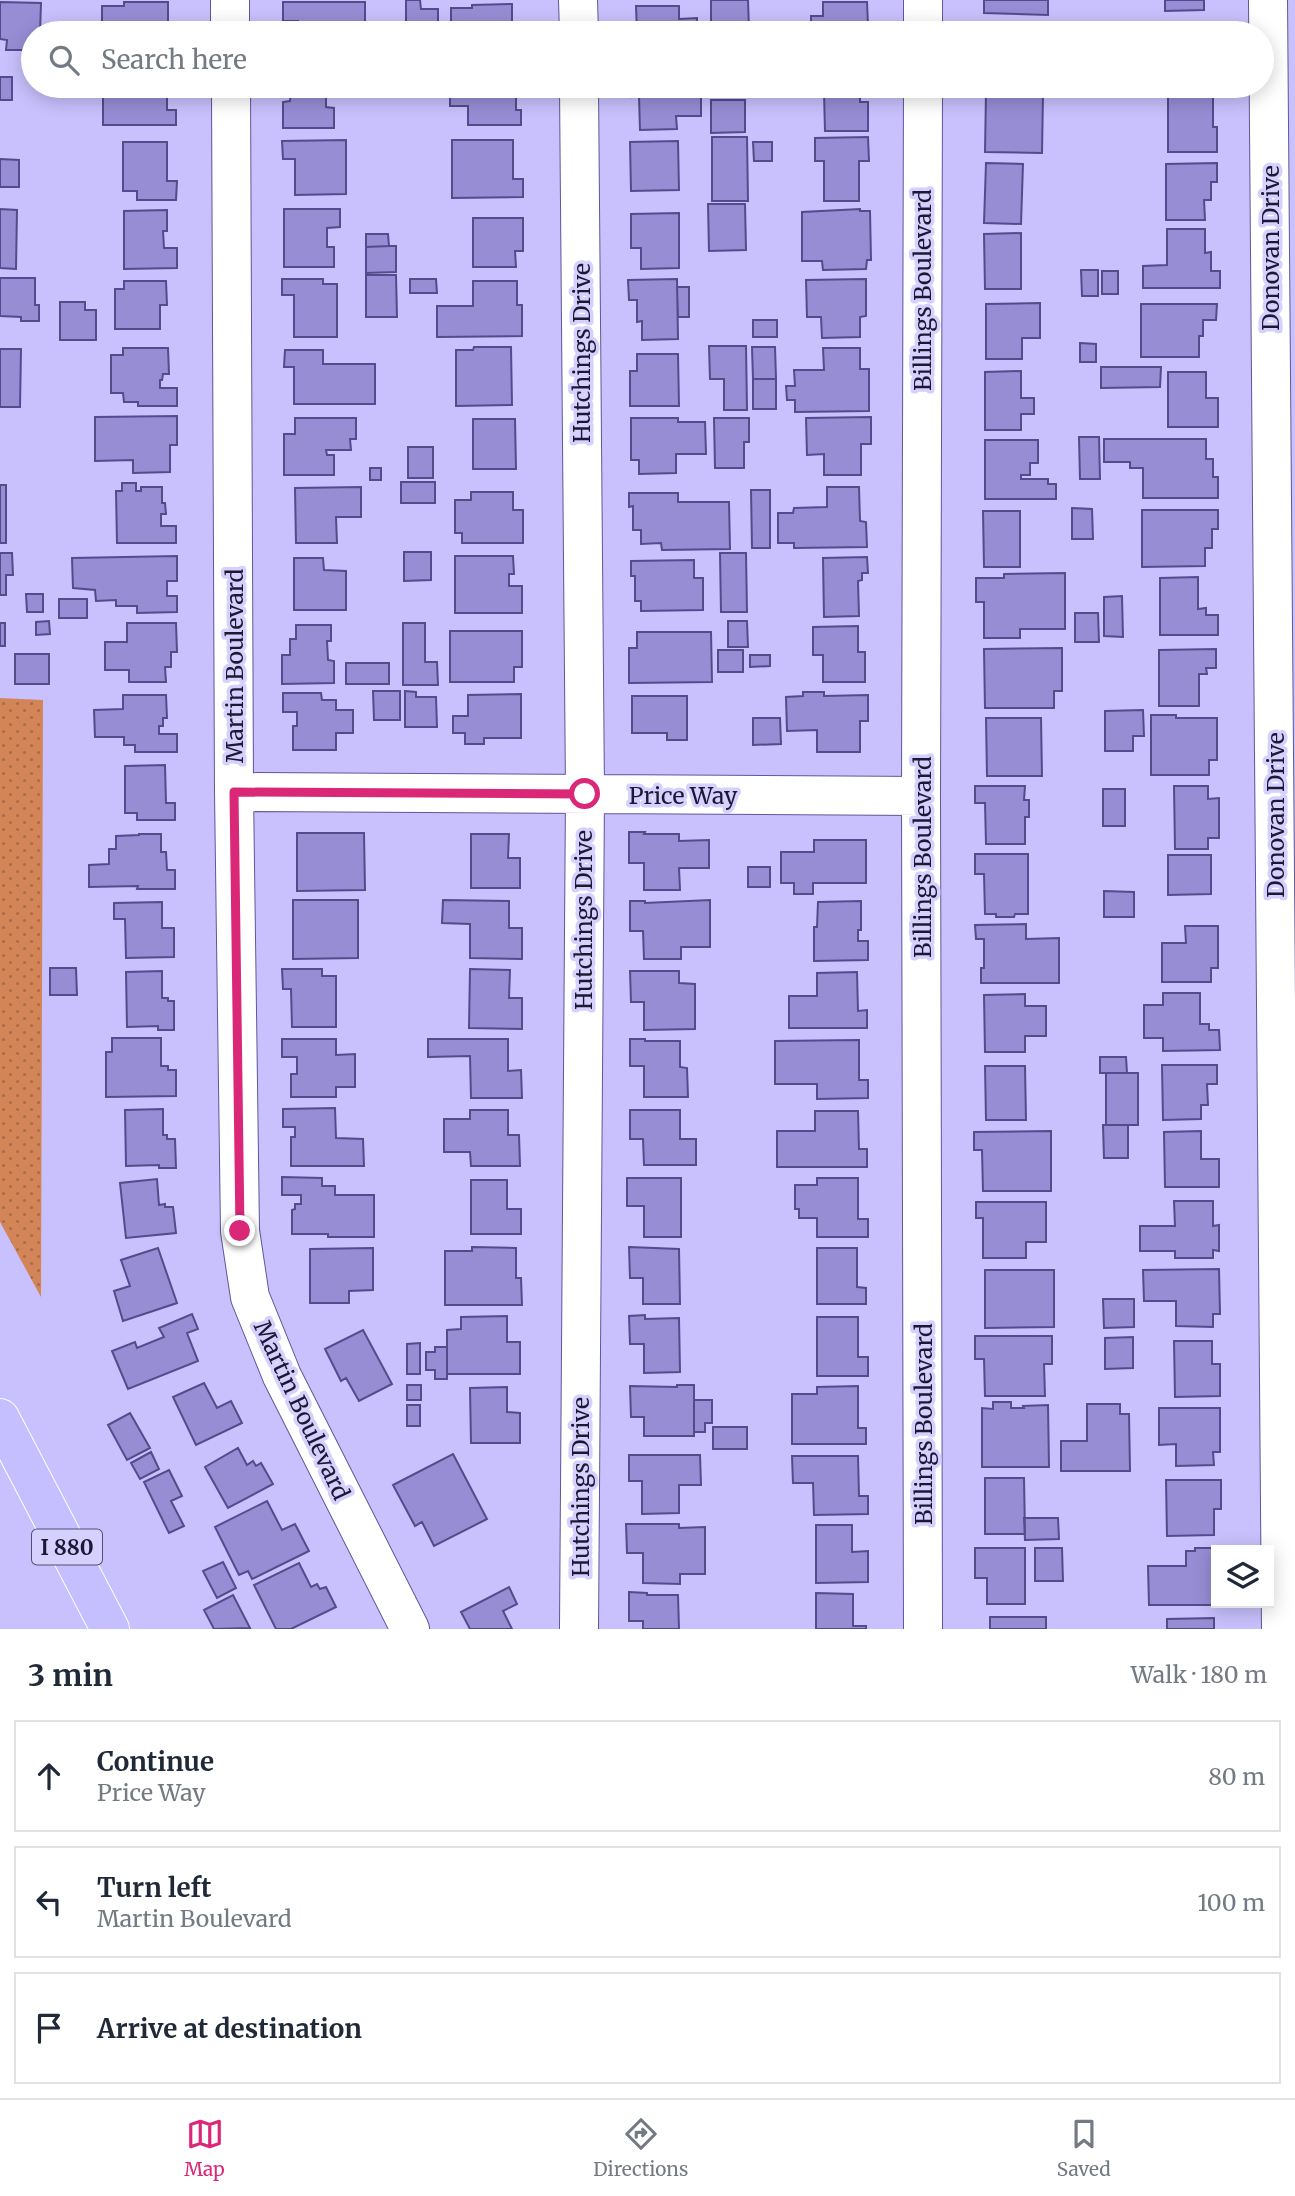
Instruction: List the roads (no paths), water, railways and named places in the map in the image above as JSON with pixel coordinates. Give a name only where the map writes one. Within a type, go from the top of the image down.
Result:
[{"type":"highway","name":"I 880","points":[[0,1418],[110,1629]]},
{"type":"street","points":[[230,0],[230,21]]},
{"type":"street","points":[[579,0],[579,21]]},
{"type":"street","points":[[923,0],[923,21]]},
{"type":"street","name":"Donovan Drive","points":[[1269,0],[1269,21]]},
{"type":"street","name":"Martin Boulevard","points":[[231,98],[234,792],[240,1231],[250,1297],[282,1376],[410,1629]]},
{"type":"street","name":"Hutchings Drive","points":[[579,98],[585,794],[579,1629]]},
{"type":"street","name":"Billings Boulevard","points":[[923,98],[923,1629]]},
{"type":"street","name":"Donovan Drive","points":[[1270,98],[1288,1589],[1281,1629]]},
{"type":"street","name":"Price Way","points":[[234,792],[921,796]]}]
